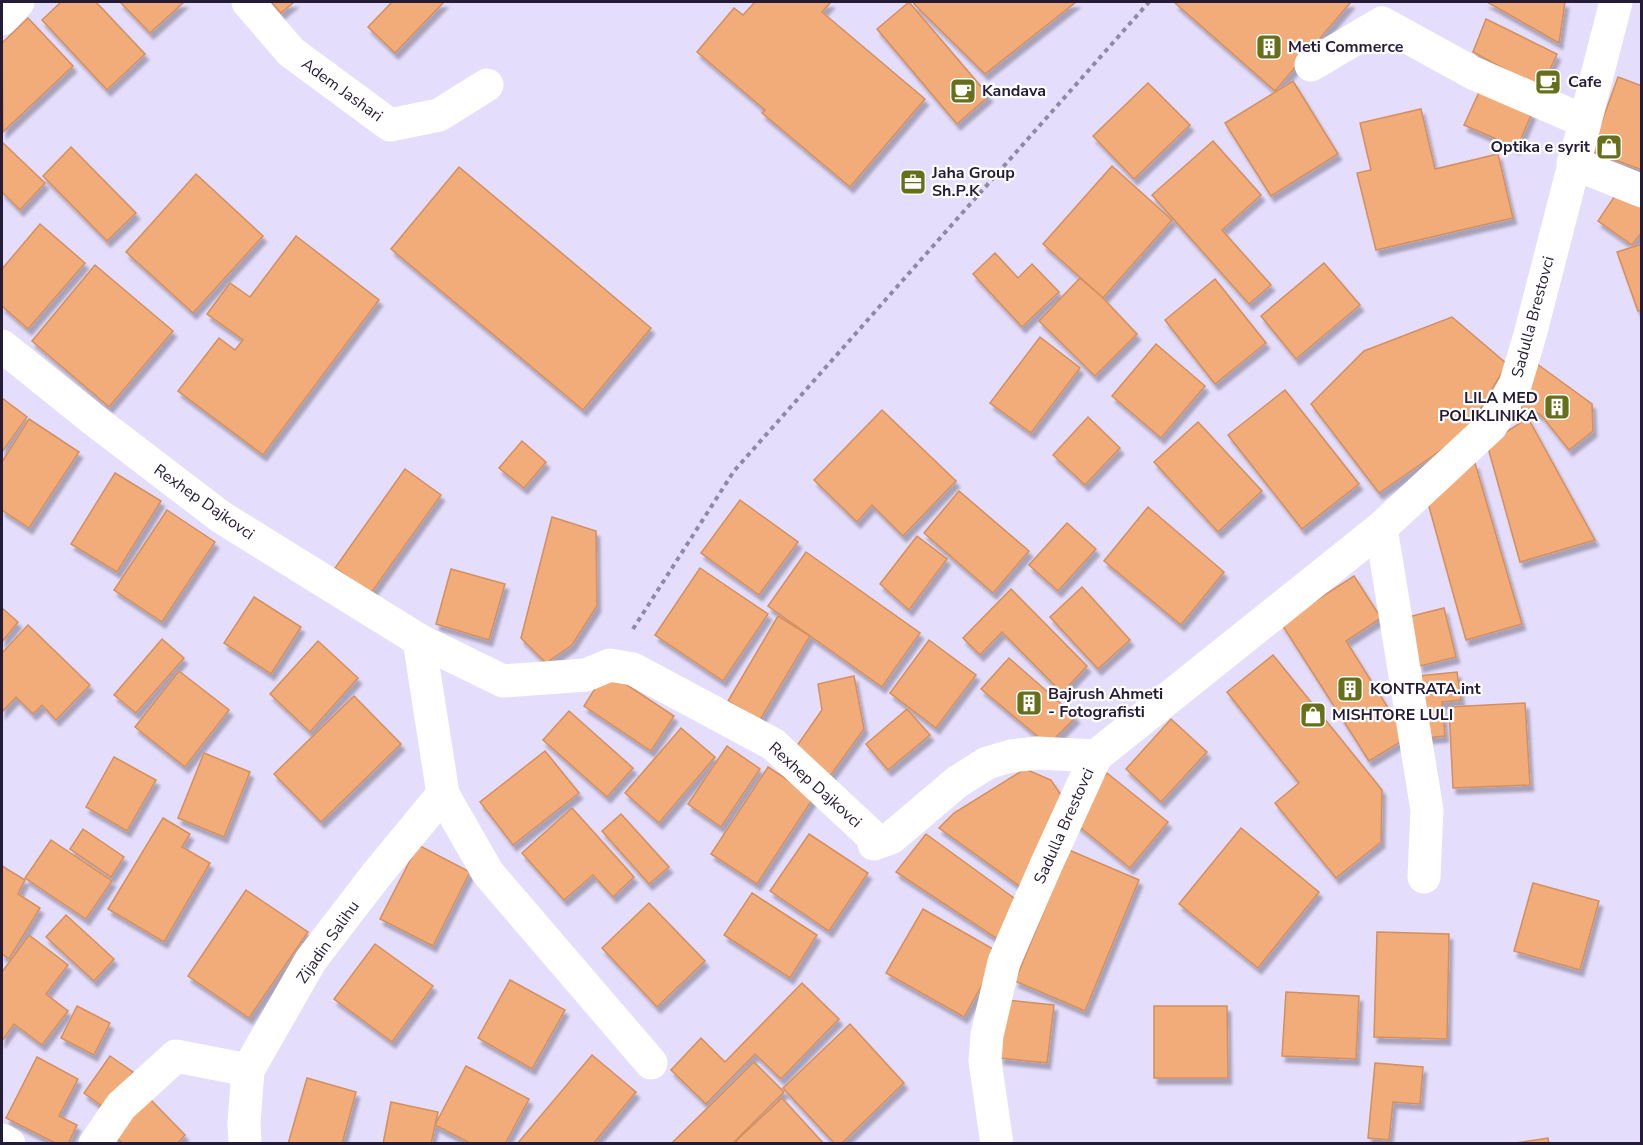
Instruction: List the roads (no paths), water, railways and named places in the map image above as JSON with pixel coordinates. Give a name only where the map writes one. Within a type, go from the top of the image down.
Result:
[{"type":"street","points":[[2,19],[18,2]]},
{"type":"street","name":"Adem Jashari","points":[[248,2],[291,52],[390,125],[439,115],[487,85]]},
{"type":"street","name":"Sadulla Brestovci","points":[[997,1143],[985,1061],[987,1035],[1005,962],[1096,756],[1381,528],[1491,426],[1515,385],[1530,335],[1616,2]]},
{"type":"street","points":[[1311,65],[1382,23],[1473,73],[1584,122]]},
{"type":"street","points":[[1573,163],[1641,191]]},
{"type":"street","name":"Rexhep Dajkovci","points":[[2,346],[221,517],[419,640],[503,681],[586,675],[610,664],[633,669],[773,744],[873,837],[874,844],[891,838],[957,782],[987,763],[1011,756],[1037,753],[1096,756]]},
{"type":"street","points":[[1381,528],[1427,810],[1424,877]]},
{"type":"street","points":[[419,640],[446,800],[488,873],[651,1063]]},
{"type":"street","name":"Zijadin Salihu","points":[[245,1143],[244,1123],[248,1070],[311,960],[377,874],[446,800]]},
{"type":"street","points":[[95,1143],[121,1106],[176,1056],[248,1070]]},
{"type":"street","points":[[2,1140],[9,1143]]},
{"type":"place","name":"Meti Commerce","points":[[1269,47]]},
{"type":"place","name":"Cafe","points":[[1548,82]]},
{"type":"place","name":"Kandava","points":[[963,91]]},
{"type":"place","name":"Optika e syrit","points":[[1609,147]]},
{"type":"place","name":"Jaha Group Sh.P.K","points":[[913,182]]},
{"type":"place","name":"LILA MED POLIKLINIKA","points":[[1557,407]]},
{"type":"place","name":"KONTRATA.int","points":[[1350,689]]},
{"type":"place","name":"Bajrush Ahmeti - Fotografisti","points":[[1029,703]]},
{"type":"place","name":"MISHTORE LULI","points":[[1313,715]]}]
